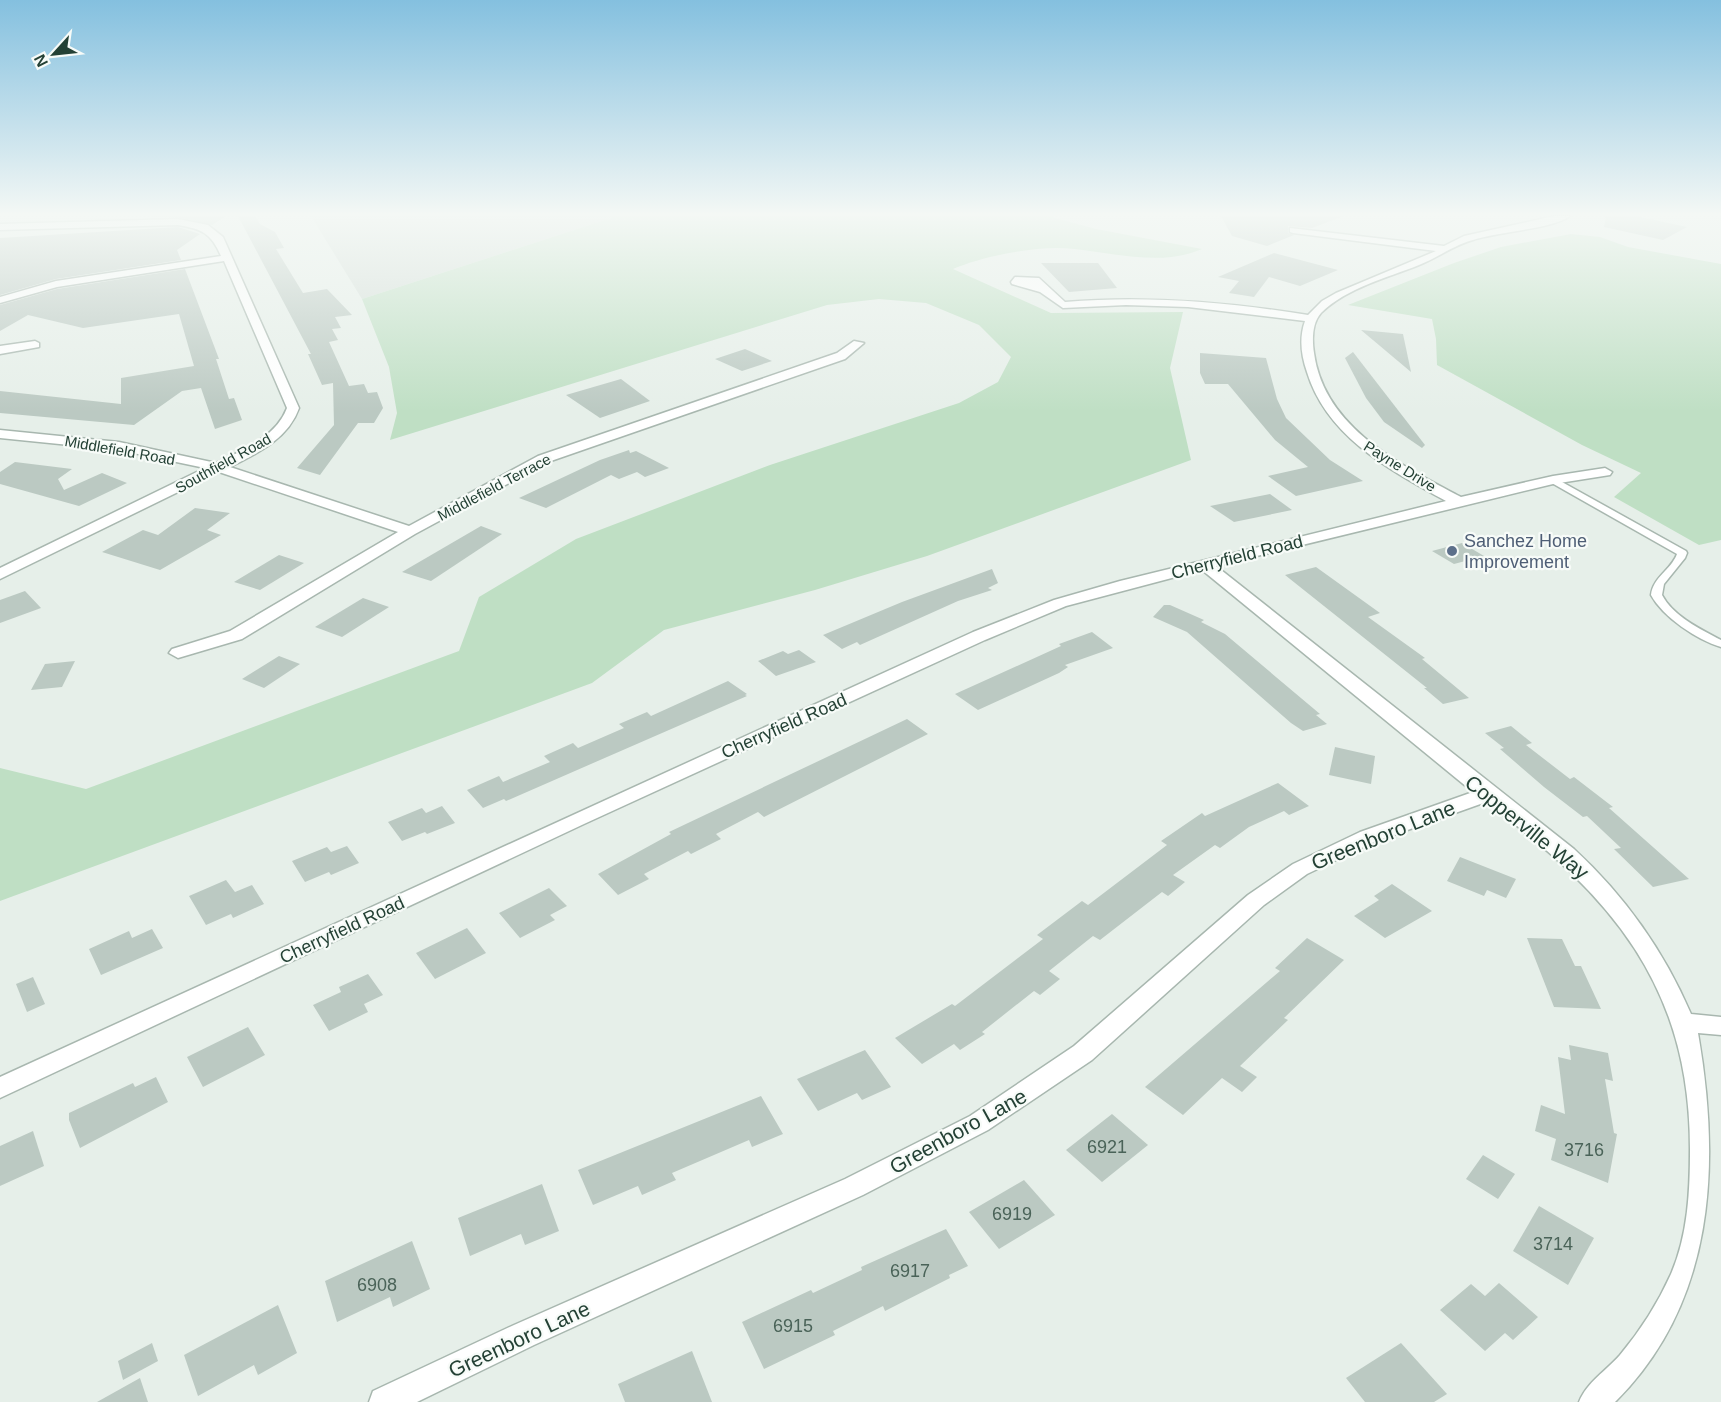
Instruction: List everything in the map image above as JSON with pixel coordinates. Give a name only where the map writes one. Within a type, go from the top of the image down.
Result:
[{"type":"street","points":[[0,300],[73,281]]},
{"type":"street","name":"Southfield Road","points":[[0,574],[217,469],[273,436],[286,423],[292,408],[235,281]]},
{"type":"street","points":[[1017,281],[1044,290]]},
{"type":"street","points":[[1037,281],[1063,305],[1109,302],[1185,302],[1311,320],[1329,302],[1374,281]]},
{"type":"street","name":"Payne Drive","points":[[1311,320],[1306,343],[1310,367],[1316,385],[1334,416],[1367,447],[1459,502]]},
{"type":"street","name":"Middlefield Terrace","points":[[178,653],[236,635],[410,531],[543,459],[841,356],[858,342]]},
{"type":"street","points":[[0,350],[35,345]]},
{"type":"street","name":"Middlefield Road","points":[[0,434],[137,449],[217,469],[410,531]]},
{"type":"street","name":"Cherryfield Road","points":[[0,1088],[577,819],[979,636],[1060,603],[1459,502],[1553,480],[1605,472]]},
{"type":"street","name":"Copperville Way","points":[[1206,565],[1488,794],[1531,825],[1590,877],[1619,912],[1655,964],[1683,1022],[1696,1078],[1703,1146],[1701,1215],[1697,1234],[1692,1253],[1676,1291],[1656,1327],[1635,1360],[1594,1402]]},
{"type":"street","name":"Greenboro Lane","points":[[384,1402],[524,1335],[854,1187],[979,1123],[1083,1053],[1256,900],[1300,869],[1343,847],[1488,794]]},
{"type":"street","points":[[1683,1022],[1721,1026]]},
{"type":"lane","points":[[1553,480],[1682,554],[1680,562],[1657,586],[1655,592],[1658,600],[1683,622],[1721,644]]},
{"type":"shaded area","points":[[351,281],[416,281],[362,299]]},
{"type":"green space","points":[[416,281],[981,281],[1051,313],[1183,312],[1170,368],[1191,460],[927,556],[815,590],[664,630],[592,683],[0,901],[0,768],[86,789],[459,651],[479,597],[576,539],[770,465],[959,403],[998,382],[1011,357],[979,325],[926,303],[879,299],[827,305],[390,440],[397,413],[389,367],[362,299]]},
{"type":"green space","points":[[1407,281],[1721,281],[1721,540],[1699,545],[1614,497],[1641,473],[1582,445],[1437,365],[1436,339],[1432,319],[1348,305]]},
{"type":"building","points":[[0,281],[48,281],[0,295]]},
{"type":"building","points":[[105,281],[190,281],[219,359],[216,359],[229,399],[234,398],[242,420],[215,429],[201,388],[182,391],[134,425],[0,413],[0,391],[121,404],[121,378],[194,366],[179,314],[83,328],[28,315],[0,331],[0,305],[57,289]]},
{"type":"building","points":[[273,281],[296,281],[303,293],[327,289],[352,315],[335,317],[341,328],[332,329],[338,340],[329,342],[349,386],[364,384],[368,393],[377,392],[383,408],[374,423],[358,423],[320,475],[297,468],[334,425],[333,383],[322,385],[308,354],[311,354]]},
{"type":"building","points":[[1059,281],[1112,281],[1117,288],[1069,292]]},
{"type":"building","points":[[1239,281],[1266,281],[1254,297],[1229,293]]},
{"type":"building","points":[[1284,281],[1311,281],[1300,286]]},
{"type":"building","points":[[1361,330],[1403,334],[1411,372]]},
{"type":"building","points":[[745,349],[772,361],[742,371],[715,359]]},
{"type":"building","points":[[1353,352],[1425,445],[1422,448],[1384,422],[1366,398],[1345,358]]},
{"type":"building","points":[[1200,353],[1266,358],[1277,399],[1286,418],[1330,460],[1363,481],[1296,496],[1268,476],[1308,467],[1275,440],[1228,384],[1205,384],[1200,373]]},
{"type":"building","points":[[621,379],[650,401],[600,418],[566,395]]},
{"type":"building","points":[[629,450],[630,453],[636,451],[669,468],[645,477],[637,472],[619,479],[611,475],[546,508],[519,498],[600,460]]},
{"type":"building","points":[[15,462],[72,469],[58,479],[64,490],[102,473],[127,483],[79,506],[0,484],[0,472]]},
{"type":"building","points":[[1270,494],[1292,510],[1234,522],[1210,506]]},
{"type":"building","points":[[195,508],[230,513],[207,530],[221,535],[160,570],[102,552],[143,530],[158,535]]},
{"type":"building","points":[[481,526],[502,534],[431,581],[402,572]]},
{"type":"building","points":[[1462,543],[1484,556],[1454,564],[1432,551]]},
{"type":"building","points":[[279,555],[304,563],[260,590],[234,582]]},
{"type":"building","points":[[1316,567],[1380,613],[1368,617],[1425,658],[1422,659],[1469,698],[1443,704],[1424,688],[1427,688],[1285,575]]},
{"type":"building","points":[[992,569],[998,583],[988,588],[992,590],[958,601],[860,645],[857,642],[842,649],[823,635],[902,602]]},
{"type":"building","points":[[25,591],[41,608],[0,623],[0,600]]},
{"type":"building","points":[[363,598],[389,607],[342,637],[315,627]]},
{"type":"building","points":[[1164,605],[1170,605],[1204,620],[1201,622],[1225,634],[1320,714],[1316,715],[1327,724],[1303,731],[1291,723],[1187,632],[1153,617]]},
{"type":"building","points":[[1092,632],[1113,648],[1065,665],[1068,667],[1059,673],[978,710],[955,694],[1061,646],[1059,644]]},
{"type":"building","points":[[799,650],[816,662],[776,676],[758,661],[783,651],[788,654]]},
{"type":"building","points":[[279,656],[300,664],[264,688],[242,679]]},
{"type":"building","points":[[75,661],[62,687],[31,690],[45,664]]},
{"type":"building","points":[[728,681],[747,696],[506,801],[504,799],[483,808],[467,790],[499,776],[503,782],[550,762],[544,756],[573,743],[578,748],[624,728],[619,724],[647,712],[651,716]]},
{"type":"building","points":[[907,719],[928,734],[764,817],[758,812],[716,834],[721,839],[691,854],[688,851],[644,874],[649,879],[618,895],[598,874],[671,834],[669,832]]},
{"type":"building","points":[[1511,726],[1532,743],[1526,745],[1570,779],[1574,777],[1613,807],[1609,808],[1689,879],[1653,887],[1614,849],[1621,848],[1587,816],[1583,817],[1544,787],[1485,733]]},
{"type":"building","points":[[1335,747],[1375,756],[1371,784],[1329,775]]},
{"type":"building","points":[[1278,783],[1309,806],[1289,815],[1284,811],[1249,827],[1220,848],[1215,845],[1173,875],[1185,882],[1168,896],[1162,892],[1100,940],[1093,936],[1049,971],[1060,979],[1040,995],[1034,991],[982,1032],[985,1034],[960,1050],[954,1044],[922,1064],[895,1038],[952,1004],[955,1006],[1043,939],[1037,935],[1082,901],[1088,905],[1167,845],[1161,841],[1202,813],[1205,816]]},
{"type":"building","points":[[442,806],[455,823],[427,834],[425,832],[402,841],[388,822],[422,808],[426,813]]},
{"type":"building","points":[[347,846],[359,863],[331,875],[329,872],[305,882],[292,861],[327,847],[331,852]]},
{"type":"building","points":[[1460,857],[1516,879],[1506,898],[1487,890],[1484,896],[1447,881]]},
{"type":"building","points":[[226,880],[235,892],[252,885],[264,904],[233,918],[231,914],[206,925],[189,896]]},
{"type":"building","points":[[1392,884],[1432,911],[1385,938],[1354,916],[1379,900],[1374,896]]},
{"type":"building","points":[[549,888],[567,906],[550,915],[555,920],[520,938],[499,913]]},
{"type":"building","points":[[467,928],[486,953],[435,979],[416,953]]},
{"type":"building","points":[[152,929],[163,948],[101,975],[89,949],[129,931],[132,938]]},
{"type":"building","points":[[1307,938],[1344,960],[1284,1018],[1288,1020],[1240,1066],[1257,1077],[1242,1092],[1222,1078],[1183,1115],[1145,1087],[1280,971],[1275,968]]},
{"type":"building","points":[[1527,938],[1562,939],[1575,966],[1581,966],[1601,1009],[1554,1007]]},
{"type":"building","points":[[368,974],[383,995],[364,1004],[368,1012],[329,1031],[313,1005],[341,992],[339,987]]},
{"type":"building","points":[[33,977],[45,1004],[27,1012],[16,984]]},
{"type":"building","points":[[248,1027],[265,1055],[203,1087],[187,1057]]},
{"type":"building","points":[[1569,1045],[1608,1053],[1613,1081],[1605,1079],[1614,1133],[1617,1134],[1608,1183],[1551,1160],[1556,1139],[1535,1131],[1541,1105],[1565,1114],[1558,1057],[1571,1060]]},
{"type":"building","points":[[865,1050],[891,1087],[862,1100],[857,1093],[818,1111],[797,1079]]},
{"type":"building","points":[[156,1077],[168,1102],[80,1148],[69,1120],[69,1113],[133,1083],[135,1087]]},
{"type":"building","points":[[761,1096],[783,1134],[752,1147],[749,1140],[672,1173],[676,1180],[642,1195],[638,1186],[593,1205],[578,1170]]},
{"type":"building","points":[[1112,1114],[1148,1145],[1102,1182],[1066,1150]]},
{"type":"building","points":[[33,1131],[44,1166],[0,1186],[0,1146]]},
{"type":"building","points":[[1483,1155],[1515,1174],[1498,1199],[1466,1179]]},
{"type":"building","points":[[1024,1180],[1055,1215],[999,1249],[969,1212]]},
{"type":"building","points":[[542,1184],[559,1231],[525,1245],[521,1234],[470,1256],[458,1218]]},
{"type":"building","points":[[1539,1206],[1594,1238],[1568,1285],[1513,1251]]},
{"type":"building","points":[[946,1229],[968,1266],[949,1275],[950,1278],[885,1311],[883,1306],[833,1331],[835,1335],[764,1369],[742,1322],[811,1290],[813,1293],[862,1270],[861,1267]]},
{"type":"building","points":[[412,1241],[430,1289],[393,1307],[390,1297],[337,1322],[325,1281]]},
{"type":"building","points":[[1499,1283],[1538,1317],[1513,1340],[1505,1333],[1485,1351],[1440,1310],[1471,1284],[1485,1296]]},
{"type":"building","points":[[278,1305],[297,1353],[258,1375],[254,1365],[198,1396],[184,1355]]},
{"type":"building","points":[[152,1343],[158,1361],[123,1380],[118,1361]]},
{"type":"building","points":[[1401,1343],[1447,1394],[1434,1402],[1365,1402],[1346,1378]]},
{"type":"building","points":[[692,1351],[712,1402],[625,1402],[618,1384]]},
{"type":"building","points":[[140,1378],[148,1402],[97,1402]]},
{"type":"place","name":"Sanchez Home Improvement","points":[[1452,551]]}]
